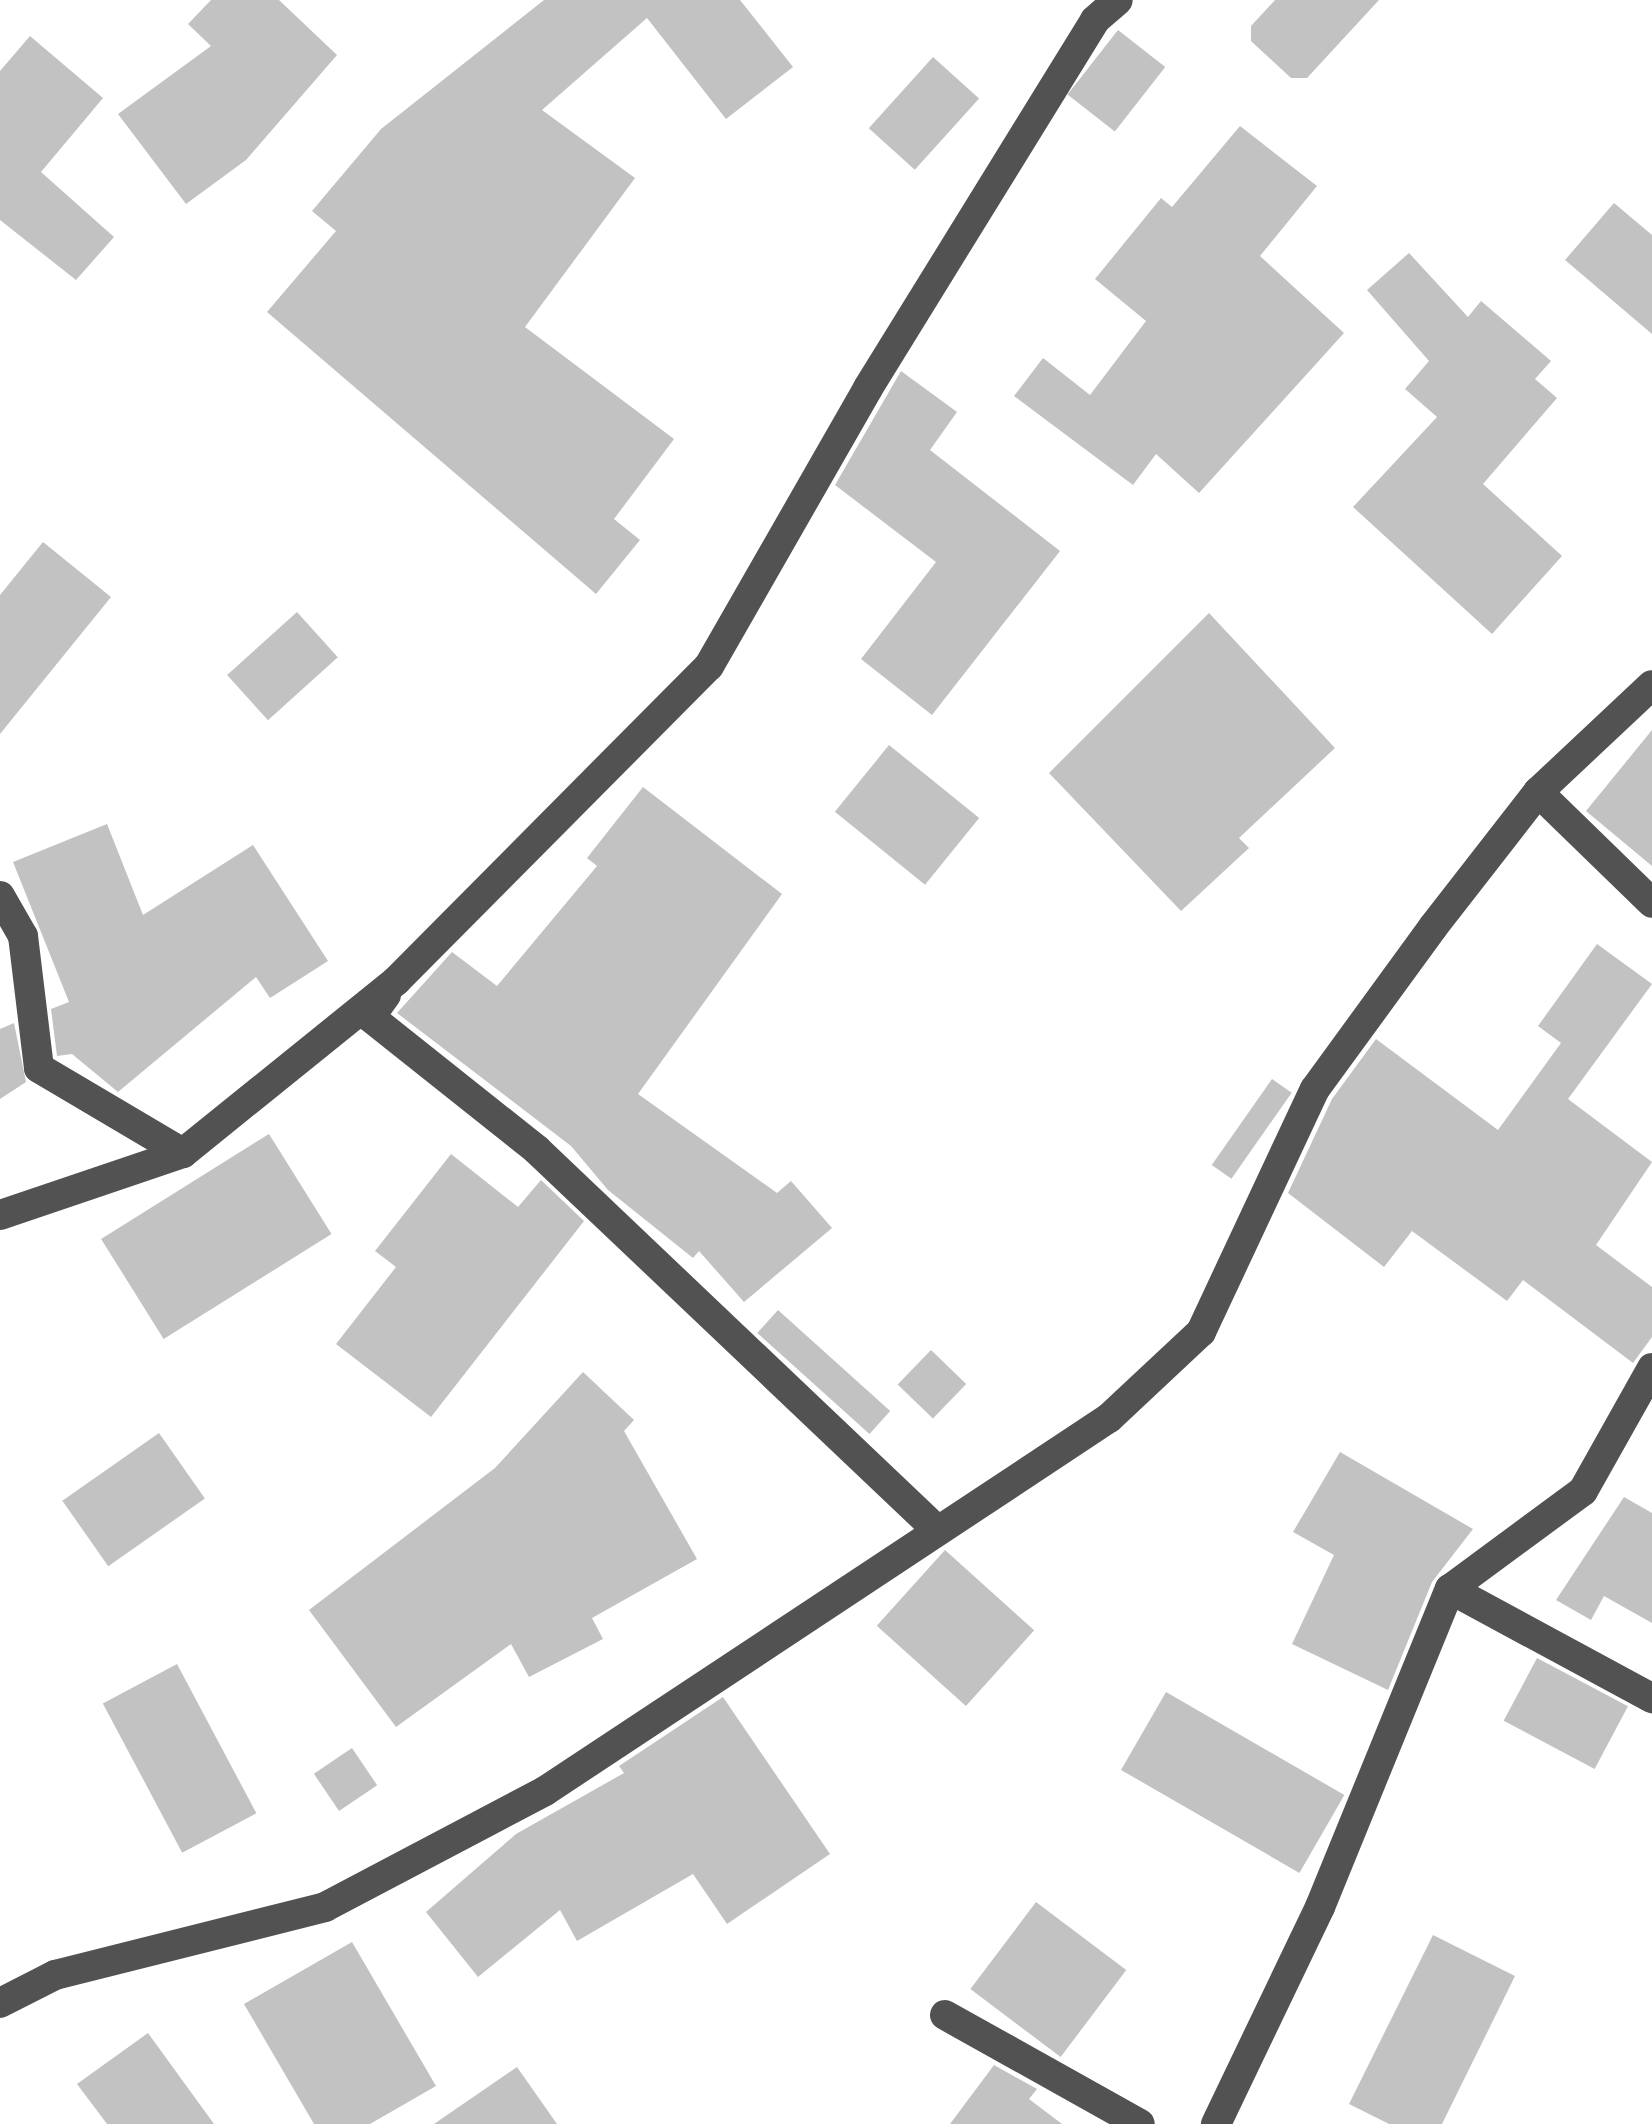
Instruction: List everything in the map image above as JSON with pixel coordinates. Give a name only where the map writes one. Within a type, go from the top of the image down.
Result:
[{"type":"street","points":[[0,1215],[183,1153],[397,981],[709,666],[868,388],[1095,20],[1118,0]]},
{"type":"street","points":[[0,2003],[55,1975],[325,1907],[545,1791],[1109,1418],[1201,1333],[1315,1088],[1538,792],[1652,685]]},
{"type":"street","points":[[1538,792],[1652,903]]},
{"type":"street","points":[[0,896],[23,936],[39,1068],[183,1153]]},
{"type":"street","points":[[397,981],[370,1017],[537,1150],[937,1530]]},
{"type":"street","points":[[1216,2124],[1320,1907],[1450,1589],[1583,1491],[1652,1368]]},
{"type":"street","points":[[1450,1589],[1652,1698]]},
{"type":"street","points":[[946,2015],[1140,2124]]},
{"type":"building","points":[[211,0],[279,0],[337,55],[246,160],[186,204],[118,114],[211,46],[188,24]]},
{"type":"building","points":[[544,0],[740,0],[793,67],[726,119],[647,18],[542,110],[635,178],[525,327],[674,439],[614,519],[640,540],[596,594],[267,312],[336,231],[312,211],[381,129]]},
{"type":"building","points":[[1275,0],[1379,0],[1307,78],[1291,78],[1251,41],[1251,26]]},
{"type":"building","points":[[1118,30],[1165,67],[1115,132],[1068,95]]},
{"type":"building","points":[[30,36],[103,98],[41,172],[114,237],[76,280],[0,220],[0,71]]},
{"type":"building","points":[[933,57],[979,98],[915,170],[869,128]]},
{"type":"building","points":[[1240,126],[1317,186],[1260,256],[1344,333],[1199,493],[1156,454],[1133,485],[1014,396],[1043,358],[1090,395],[1146,321],[1095,279],[1161,198],[1172,207]]},
{"type":"building","points":[[1614,203],[1652,235],[1652,334],[1565,260]]},
{"type":"building","points":[[1409,253],[1468,317],[1481,301],[1551,361],[1535,379],[1557,398],[1483,484],[1562,556],[1492,634],[1353,507],[1437,417],[1405,389],[1429,361],[1367,290]]},
{"type":"building","points":[[901,371],[957,412],[930,450],[1060,551],[932,715],[861,659],[936,562],[835,485]]},
{"type":"building","points":[[43,542],[111,597],[0,734],[0,595]]},
{"type":"building","points":[[297,612],[338,657],[268,720],[227,675]]},
{"type":"building","points":[[1209,613],[1335,748],[1239,838],[1249,848],[1181,911],[1049,773]]},
{"type":"building","points":[[1652,730],[1652,866],[1586,811]]},
{"type":"building","points":[[889,745],[979,818],[925,885],[835,812]]},
{"type":"building","points":[[643,787],[782,894],[638,1094],[777,1193],[791,1181],[832,1228],[744,1302],[699,1251],[693,1258],[608,1190],[571,1146],[397,1013],[452,952],[497,986],[597,866],[587,858]]},
{"type":"building","points":[[107,824],[143,915],[253,845],[328,961],[270,998],[256,977],[118,1092],[72,1054],[57,1056],[51,1009],[69,1002],[13,862]]},
{"type":"building","points":[[1597,944],[1652,984],[1568,1099],[1652,1162],[1596,1245],[1652,1287],[1652,1337],[1633,1363],[1523,1280],[1507,1301],[1412,1231],[1384,1267],[1288,1193],[1332,1099],[1376,1039],[1498,1130],[1561,1043],[1538,1026]]},
{"type":"building","points":[[14,1023],[26,1082],[0,1099],[0,1029]]},
{"type":"building","points":[[1272,1079],[1292,1093],[1231,1179],[1212,1165]]},
{"type":"building","points":[[269,1134],[332,1234],[164,1339],[101,1239]]},
{"type":"building","points":[[451,1154],[518,1207],[541,1180],[584,1221],[431,1417],[336,1344],[396,1267],[375,1251]]},
{"type":"building","points":[[778,1310],[890,1411],[869,1434],[757,1333]]},
{"type":"building","points":[[931,1350],[966,1384],[933,1419],[898,1385]]},
{"type":"building","points":[[583,1372],[634,1420],[624,1431],[697,1559],[592,1618],[603,1639],[529,1677],[511,1644],[396,1727],[309,1610],[495,1468]]},
{"type":"building","points":[[159,1433],[205,1499],[108,1566],[62,1501]]},
{"type":"building","points":[[1340,1452],[1473,1529],[1432,1582],[1388,1690],[1292,1644],[1334,1555],[1293,1532]]},
{"type":"building","points":[[1624,1497],[1652,1513],[1652,1623],[1604,1596],[1591,1620],[1556,1600]]},
{"type":"building","points":[[945,1550],[1034,1630],[966,1706],[877,1626]]},
{"type":"building","points":[[1537,1658],[1628,1706],[1595,1769],[1504,1721]]},
{"type":"building","points":[[177,1664],[256,1813],[182,1853],[103,1703]]},
{"type":"building","points":[[1166,1692],[1344,1795],[1299,1873],[1121,1770]]},
{"type":"building","points":[[723,1697],[830,1854],[727,1924],[693,1874],[577,1941],[560,1910],[478,1977],[426,1912],[516,1834],[624,1773],[619,1766]]},
{"type":"building","points":[[352,1748],[377,1785],[339,1811],[314,1774]]},
{"type":"building","points":[[1036,1902],[1126,1970],[1061,2057],[970,1989]]},
{"type":"building","points":[[1433,1935],[1515,1976],[1442,2124],[1389,2124],[1349,2104]]},
{"type":"building","points":[[352,1942],[436,2086],[370,2124],[314,2124],[244,2004]]},
{"type":"building","points":[[148,2033],[214,2124],[107,2124],[77,2084]]},
{"type":"building","points":[[994,2065],[1037,2089],[1029,2099],[1062,2124],[950,2124]]},
{"type":"building","points":[[517,2067],[557,2124],[434,2124]]}]
